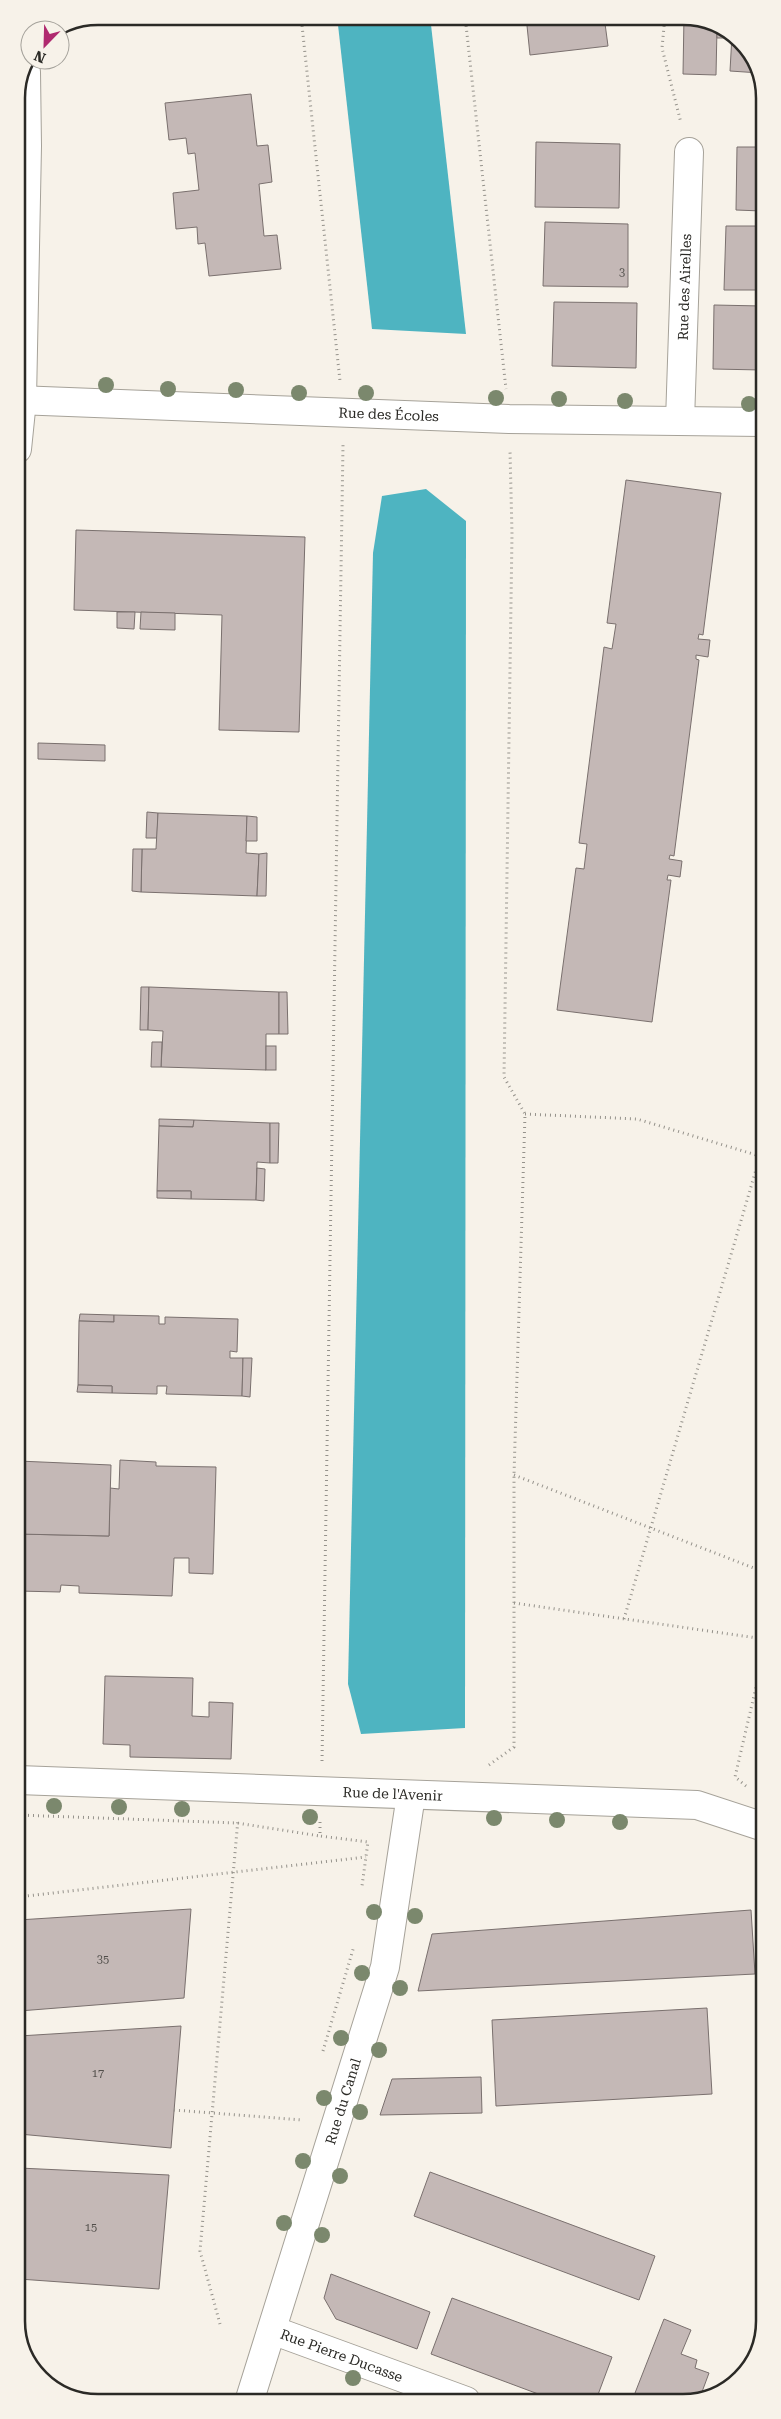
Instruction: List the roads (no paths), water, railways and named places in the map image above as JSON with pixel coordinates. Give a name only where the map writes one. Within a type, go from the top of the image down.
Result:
[{"type":"street","points":[[25,210],[26,84]]},
{"type":"street","name":"Rue des Airelles","points":[[680,421],[689,152]]},
{"type":"street","name":"Rue des Écoles","points":[[25,400],[509,419],[756,422]]},
{"type":"street","name":"Rue de l'Avenir","points":[[25,1780],[696,1805],[756,1824]]},
{"type":"street","name":"Rue du Canal","points":[[252,2394],[385,1967],[412,1794]]},
{"type":"street","name":"Rue Pierre Ducasse","points":[[272,2330],[447,2394]]},
{"type":"water","points":[[338,25],[431,25],[466,334],[372,329]]},
{"type":"water","points":[[426,489],[466,521],[465,1728],[361,1734],[348,1684],[373,553],[382,496]]}]
